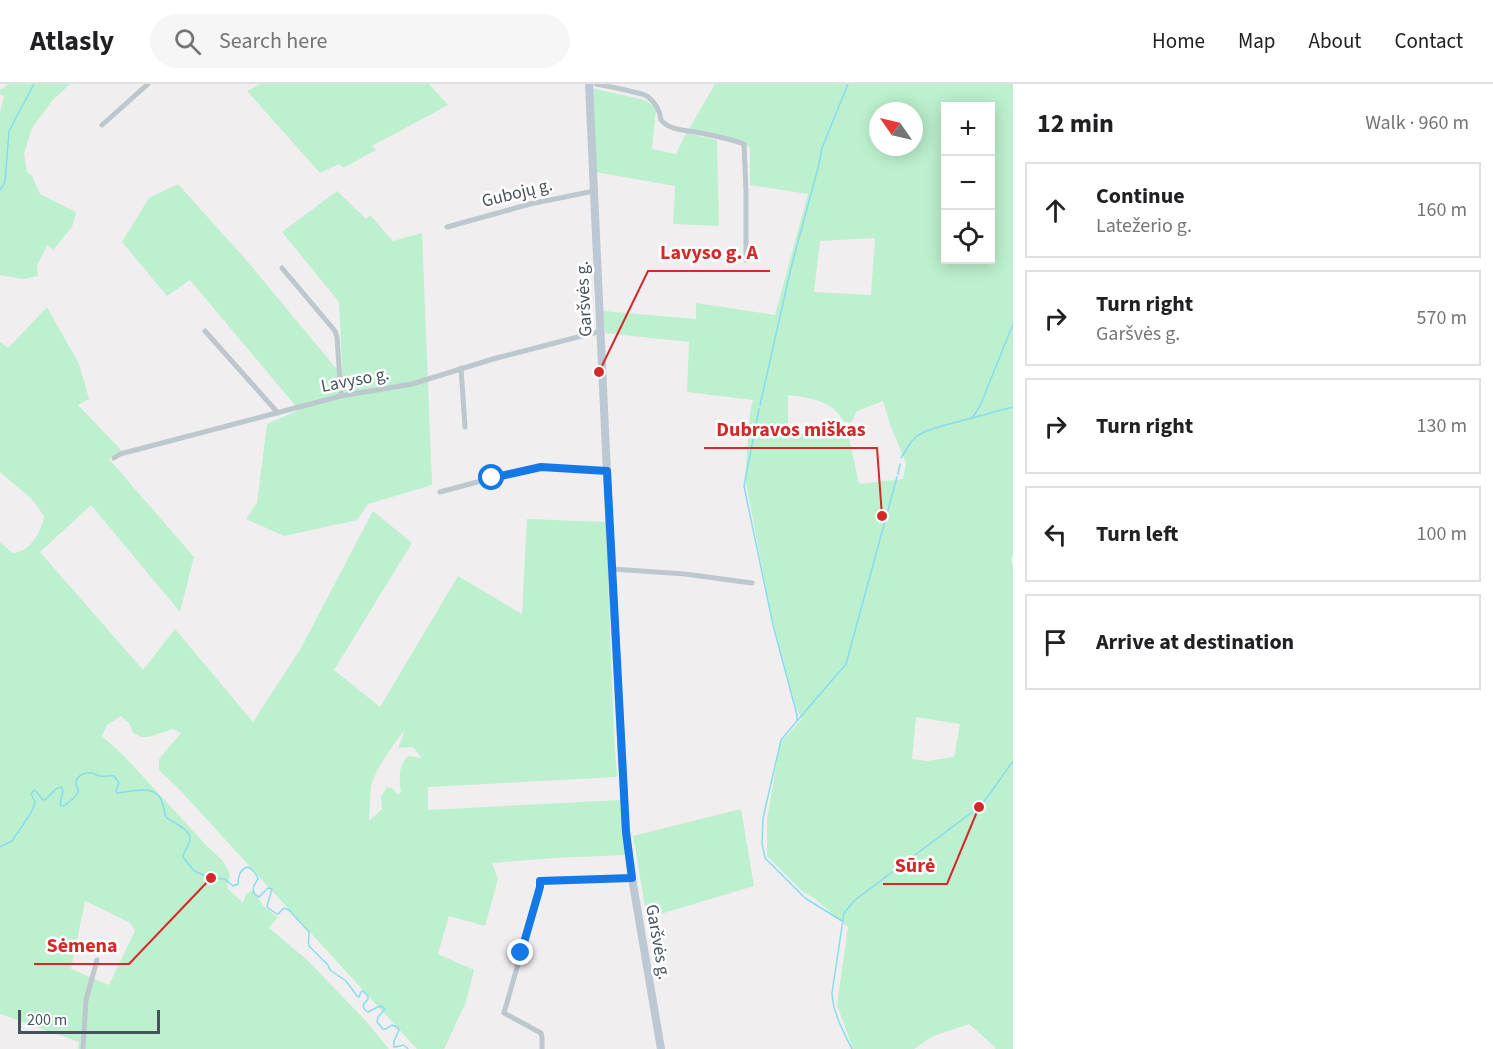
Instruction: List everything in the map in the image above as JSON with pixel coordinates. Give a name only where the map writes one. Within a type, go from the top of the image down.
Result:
[{"type":"main road","name":"Garšvės g.","points":[[589,84],[626,832],[662,1049]]},
{"type":"street","points":[[102,125],[148,84]]},
{"type":"street","points":[[596,84],[646,95],[658,107],[661,120],[667,126],[744,144],[746,260]]},
{"type":"street","name":"Gubojų g.","points":[[447,227],[530,204],[594,191]]},
{"type":"street","points":[[282,268],[335,331],[341,396]]},
{"type":"street","points":[[206,331],[278,413]]},
{"type":"street","name":"Lavyso g.","points":[[114,458],[120,454],[341,396],[412,384],[461,368],[601,331]]},
{"type":"street","points":[[461,368],[465,427]]},
{"type":"street","points":[[440,492],[541,467],[607,471]]},
{"type":"street","points":[[612,569],[685,574],[752,583]]},
{"type":"street","points":[[542,1049],[541,1033],[504,1013],[540,881],[632,878]]},
{"type":"street","points":[[83,1049],[86,1000],[97,960]]},
{"type":"green space","points":[[9,84],[70,84],[52,101],[32,128],[24,154],[27,172],[32,176],[40,194],[76,212],[72,227],[53,250],[47,245],[37,266],[38,276],[24,279],[0,275],[0,112],[4,97],[0,94],[0,90]]},
{"type":"green space","points":[[260,84],[429,84],[448,105],[372,146],[376,150],[343,168],[339,164],[320,173],[247,91]]},
{"type":"green space","points":[[715,84],[1013,84],[1013,556],[1011,558],[1013,567],[1013,1049],[994,1049],[996,1048],[969,1024],[933,1036],[914,1049],[853,1049],[837,1005],[848,927],[814,898],[803,892],[767,856],[767,820],[780,743],[802,719],[796,708],[771,614],[745,478],[753,400],[687,392],[689,342],[605,333],[603,311],[696,319],[696,303],[775,315],[808,194],[750,185],[750,147],[689,129]],"holes":[[[875,238],[871,295],[814,292],[820,241]],[[788,395],[827,404],[839,414],[843,421],[851,423],[857,411],[883,401],[906,463],[903,479],[859,484],[849,438],[788,432]],[[916,717],[960,724],[954,757],[927,761],[912,759]]]},
{"type":"green space","points":[[591,88],[645,100],[656,108],[652,149],[676,154],[686,133],[717,140],[719,226],[673,224],[675,186],[595,172]]},
{"type":"green space","points":[[178,184],[247,261],[335,367],[342,366],[339,302],[282,232],[337,191],[366,219],[370,215],[393,241],[422,233],[432,485],[368,504],[357,520],[284,536],[246,519],[257,503],[267,424],[299,410],[190,280],[167,296],[122,242],[149,198]]},
{"type":"green space","points":[[47,307],[79,364],[89,399],[78,405],[121,450],[109,459],[194,557],[180,612],[91,505],[40,552],[143,670],[175,629],[253,722],[301,648],[373,511],[412,543],[334,670],[380,707],[458,576],[522,614],[527,519],[606,522],[617,777],[428,787],[428,810],[620,800],[625,855],[492,863],[498,879],[485,926],[449,916],[438,954],[474,970],[466,1002],[444,1049],[417,1049],[159,770],[159,759],[181,733],[173,729],[141,737],[133,733],[129,723],[121,716],[107,725],[102,736],[124,756],[223,861],[230,875],[227,888],[243,903],[246,894],[255,892],[264,906],[278,917],[269,928],[306,959],[365,1020],[389,1049],[78,1049],[79,1042],[0,1014],[0,542],[12,553],[24,549],[34,541],[41,529],[44,516],[32,499],[0,472],[0,342],[8,348]],"holes":[[[405,730],[398,748],[413,747],[422,758],[408,756],[400,772],[401,791],[398,795],[393,789],[387,787],[381,797],[382,809],[369,821],[373,781],[385,757]],[[85,901],[129,922],[135,931],[109,985],[71,969]]]},
{"type":"green space","points":[[741,809],[754,886],[647,918],[633,836]]},
{"type":"waterway","points":[[0,190],[5,182],[9,131],[34,84]]},
{"type":"waterway","points":[[760,405],[791,268],[822,148],[848,84]]},
{"type":"waterway","points":[[973,417],[980,406],[1013,324]]},
{"type":"waterway","points":[[901,458],[911,442],[926,431],[1013,407]]},
{"type":"waterway","points":[[759,409],[744,486],[773,625],[797,715],[797,721],[781,740],[763,818],[762,844],[765,858],[805,898],[842,921]]},
{"type":"waterway","points":[[898,474],[900,464]]},
{"type":"waterway","points":[[797,721],[846,664],[897,477]]},
{"type":"waterway","points":[[852,1049],[836,1015],[832,993],[844,913],[855,900],[979,807],[1013,761]]},
{"type":"waterway","points":[[0,847],[12,841],[29,816],[35,802],[31,794],[35,790],[45,800],[61,787],[63,790],[60,805],[63,806],[77,794],[78,778],[81,775],[92,773],[98,776],[114,776],[119,783],[117,793],[142,790],[154,792],[162,802],[166,817],[190,835],[190,841],[183,857],[194,871],[211,878],[225,879],[233,886],[238,884],[241,871],[248,867],[251,869],[258,879],[254,893],[259,897],[268,888],[272,889],[268,908],[277,914],[284,908],[289,910],[309,932],[309,946],[330,970],[346,981],[357,996],[359,997],[363,991],[368,996],[363,1005],[364,1009],[368,1012],[380,1006],[385,1009],[377,1022],[383,1029],[392,1025],[397,1027],[399,1030],[394,1047],[403,1045],[408,1049]]},
{"type":"place","name":"Lavyso g. A","points":[[599,372]]},
{"type":"place","name":"Dubravos miškas","points":[[882,516]]},
{"type":"place","name":"Sūrė","points":[[979,807]]},
{"type":"place","name":"Sėmena","points":[[211,878]]},
{"type":"route","points":[[492,478],[541,467],[607,471],[626,832],[632,878],[540,881],[521,953]]}]
